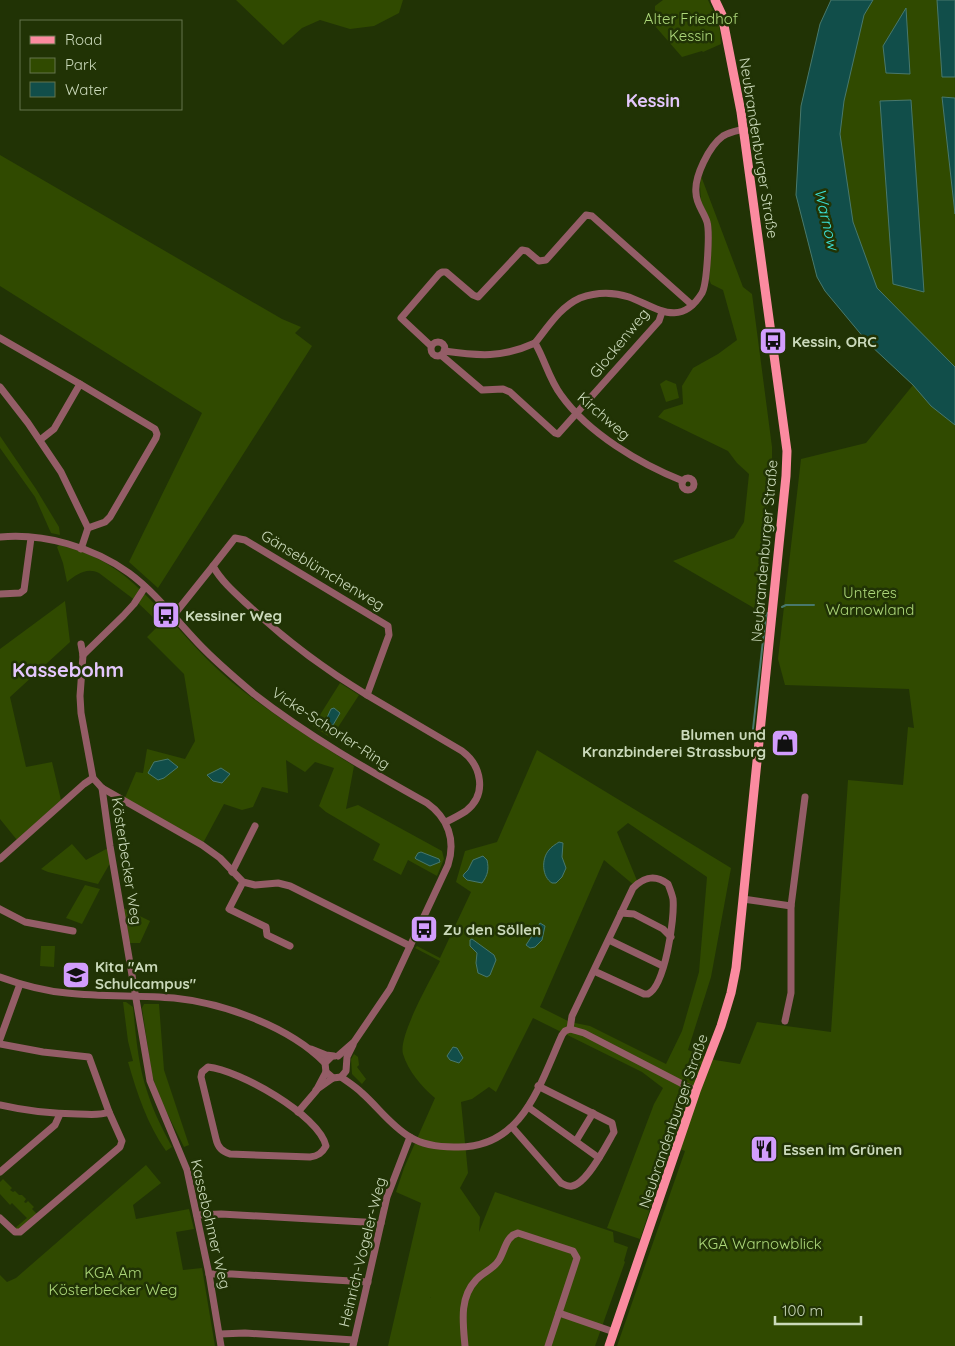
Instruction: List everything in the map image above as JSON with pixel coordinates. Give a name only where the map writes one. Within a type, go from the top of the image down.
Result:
[{"type":"main road","name":"Neubrandenburger Straße","points":[[609,1346],[731,993],[736,968],[787,463],[776,364],[744,129],[722,15],[715,0]]},
{"type":"street","points":[[692,304],[592,216],[586,215],[546,260],[539,261],[527,250],[522,250],[478,297],[473,295],[446,272],[442,272],[401,318],[431,346],[434,354],[494,356],[522,349],[535,343],[560,312],[580,298],[591,295],[603,293],[622,295],[662,312],[677,312],[692,304],[705,287],[708,239],[707,222],[696,196],[699,174],[714,144],[728,133],[744,129]]},
{"type":"street","name":"Glockenweg","points":[[443,353],[482,390],[503,389],[510,392],[558,434],[578,414],[659,321],[662,312]]},
{"type":"street","points":[[0,338],[152,426],[157,434],[110,517],[104,522],[88,528]]},
{"type":"street","points":[[431,346],[435,342],[440,342],[444,346],[443,353]]},
{"type":"street","name":"Kirchweg","points":[[535,343],[553,383],[561,396],[578,414],[610,441],[647,466],[683,481]]},
{"type":"street","points":[[40,440],[54,429],[80,384]]},
{"type":"street","points":[[0,387],[40,440],[72,492],[88,528],[81,549]]},
{"type":"street","name":"Vicke-Schorler-Ring","points":[[0,537],[60,542],[81,549],[116,565],[145,587],[214,659],[254,694],[348,757],[427,803],[436,809],[446,822]]},
{"type":"street","points":[[0,594],[24,590],[30,538]]},
{"type":"street","name":"Gänseblümchenweg","points":[[173,616],[232,541],[235,538],[240,538],[385,623],[390,630],[389,635],[367,695]]},
{"type":"street","points":[[213,566],[241,598],[287,640],[320,665],[367,695],[462,751],[474,763],[480,779],[479,793],[475,800],[465,811],[446,822],[451,841],[451,857],[390,989],[354,1042],[340,1075],[316,1091]]},
{"type":"street","points":[[83,655],[134,604],[145,587]]},
{"type":"street","points":[[0,859],[93,778],[81,713],[80,696],[83,655],[81,644]]},
{"type":"street","name":"Kösterbecker Weg","points":[[93,778],[102,788],[136,996]]},
{"type":"street","points":[[102,788],[202,845],[220,858],[243,882],[255,885],[278,884],[290,886],[410,946]]},
{"type":"street","points":[[784,1021],[790,993],[791,906],[805,797]]},
{"type":"street","points":[[232,872],[255,826]]},
{"type":"street","points":[[570,1029],[572,1016],[633,888],[638,882],[651,877],[663,880],[668,884],[673,899],[671,937],[654,990],[648,994],[594,971]]},
{"type":"street","points":[[243,882],[229,909],[266,927],[267,935],[290,946]]},
{"type":"street","points":[[743,899],[791,906]]},
{"type":"street","points":[[0,909],[25,922],[73,931]]},
{"type":"street","points":[[621,913],[634,914],[664,929],[671,937]]},
{"type":"street","points":[[609,940],[663,966]]},
{"type":"street","points":[[0,978],[66,993],[187,1000],[233,1012],[271,1026],[311,1049],[346,1063]]},
{"type":"street","points":[[0,1039],[20,984]]},
{"type":"street","name":"Kassebohmer Weg","points":[[136,996],[150,1081],[187,1170],[209,1274],[221,1346]]},
{"type":"street","points":[[326,1072],[340,1075],[360,1090],[393,1124],[410,1137],[434,1145],[461,1148],[482,1144],[501,1135],[512,1127],[528,1107],[562,1035],[570,1029],[584,1033],[696,1091]]},
{"type":"street","points":[[325,1063],[354,1042]]},
{"type":"street","points":[[0,1044],[43,1052],[89,1057],[122,1141],[120,1147],[20,1232],[15,1232],[0,1218]]},
{"type":"street","points":[[298,1112],[316,1091],[326,1072],[325,1063],[311,1049]]},
{"type":"street","points":[[208,1067],[233,1073],[254,1082],[298,1112],[325,1141],[326,1146],[324,1150],[315,1157],[225,1152],[218,1146],[201,1077],[202,1072],[208,1067]]},
{"type":"street","points":[[512,1127],[561,1183],[566,1186],[575,1186],[580,1182],[599,1158],[614,1132],[614,1125],[610,1121],[538,1086]]},
{"type":"street","points":[[0,1105],[28,1111],[60,1114],[97,1115],[109,1112]]},
{"type":"street","points":[[528,1107],[599,1158]]},
{"type":"street","points":[[576,1141],[593,1113]]},
{"type":"street","points":[[0,1172],[55,1125],[60,1114]]},
{"type":"street","name":"Heinrich-Vogeler-Weg","points":[[353,1343],[392,1182],[410,1137]]},
{"type":"street","points":[[197,1215],[221,1214],[381,1223]]},
{"type":"street","points":[[465,1346],[462,1315],[468,1290],[478,1278],[499,1261],[510,1238],[516,1233],[522,1233],[573,1251],[577,1256],[577,1261],[548,1346]]},
{"type":"street","points":[[209,1274],[252,1274],[368,1282]]},
{"type":"street","points":[[559,1314],[614,1332]]},
{"type":"street","points":[[220,1334],[245,1333],[353,1343]]},
{"type":"green space","points":[[236,0],[403,0],[399,13],[374,26],[350,29],[320,20],[302,28],[283,45]]},
{"type":"green space","name":"Alter Friedhof Kessin","points":[[663,0],[708,0],[719,23],[721,44],[703,52],[682,57],[655,26],[655,6]]},
{"type":"green space","points":[[831,0],[955,0],[955,1346],[617,1346],[685,1151],[671,1146],[640,1239],[607,1228],[654,1104],[663,1088],[642,1072],[533,1018],[496,1092],[489,1087],[472,1099],[461,1102],[468,1173],[460,1188],[480,1217],[479,1232],[495,1192],[613,1232],[614,1242],[628,1247],[625,1262],[595,1346],[388,1346],[421,1203],[396,1192],[404,1168],[435,1098],[416,1078],[403,1054],[405,1034],[410,1021],[440,961],[415,948],[417,946],[440,958],[471,892],[456,882],[465,851],[497,842],[537,750],[731,868],[711,977],[688,1050],[715,1060],[740,1064],[757,1022],[831,1032],[848,780],[903,785],[908,727],[914,728],[909,689],[785,685],[778,659],[801,459],[866,443],[913,385],[869,344],[825,291],[817,277],[796,196],[801,106],[820,24]],"holes":[[[628,823],[707,877],[699,972],[682,1031],[666,1064],[590,1026],[570,1022],[540,1007],[604,860],[635,886],[638,883],[617,832]]]},
{"type":"green space","points":[[0,155],[282,319],[301,327],[295,333],[312,346],[158,588],[129,562],[202,413],[0,286]]},
{"type":"green space","points":[[701,176],[743,287],[752,294],[772,447],[772,466],[759,587],[754,608],[673,561],[734,538],[744,522],[749,474],[728,451],[658,417],[664,410],[683,404],[682,386],[693,368],[718,354],[737,340],[723,290],[711,284],[709,279],[712,236],[711,224],[701,202]]},
{"type":"green space","points":[[666,380],[676,384],[679,398],[666,402],[660,384]]},
{"type":"green space","points":[[0,436],[36,489],[59,527],[60,535],[51,533],[35,497],[0,448]]},
{"type":"green space","points":[[59,545],[91,555],[117,570],[140,589],[163,613],[162,615],[166,619],[168,617],[207,659],[233,683],[277,716],[354,766],[346,809],[358,805],[442,851],[444,859],[437,876],[408,860],[401,875],[373,860],[380,844],[319,806],[334,768],[315,762],[305,772],[286,760],[288,793],[262,787],[253,807],[242,810],[224,804],[202,845],[124,800],[136,772],[143,773],[147,749],[185,759],[195,741],[184,674],[147,637],[160,624],[136,601],[95,571],[82,572],[67,582],[57,547]]},
{"type":"green space","points":[[65,601],[70,642],[10,697],[26,767],[52,762],[61,800],[17,840],[0,819],[0,649]]},
{"type":"green space","points":[[340,683],[359,695],[331,738],[313,726]]},
{"type":"green space","points":[[72,844],[86,860],[108,848],[111,864],[98,884],[41,869]]},
{"type":"green space","points":[[85,885],[100,889],[82,924],[66,918]]},
{"type":"green space","points":[[121,907],[150,921],[140,943],[127,943]]},
{"type":"green space","points":[[41,946],[55,946],[54,967],[40,966]]},
{"type":"green space","points":[[123,1002],[133,1007],[142,1073],[150,1101],[172,1147],[166,1151],[148,1119],[128,1062],[133,1061],[128,1041]]},
{"type":"green space","points":[[144,1004],[159,1004],[164,1070],[189,1145],[184,1147],[160,1099],[152,1075],[142,1008]]},
{"type":"green space","points":[[354,1054],[358,1057],[359,1065],[357,1067],[366,1079],[362,1084],[352,1074],[351,1059]]},
{"type":"green space","name":"KGA Am Kösterbecker Weg","points":[[146,1165],[161,1183],[133,1205],[136,1219],[189,1209],[194,1229],[176,1232],[183,1270],[202,1268],[215,1346],[0,1346],[0,1275],[7,1282],[16,1278]]},
{"type":"green space","points":[[3,1179],[12,1188],[10,1190],[22,1195],[26,1199],[24,1202],[28,1201],[34,1207],[32,1209],[37,1214],[19,1230],[15,1228],[27,1218],[12,1203],[10,1205],[0,1194],[0,1182]]},
{"type":"water","name":"Warnow","points":[[831,0],[873,0],[864,15],[844,101],[840,134],[853,222],[877,288],[955,367],[955,425],[931,406],[913,385],[869,344],[825,291],[817,277],[796,195],[801,106],[820,24]]},
{"type":"water","points":[[937,0],[955,0],[955,77],[942,77]]},
{"type":"water","points":[[906,8],[910,74],[886,73],[883,46]]},
{"type":"water","points":[[942,97],[955,98],[955,214]]},
{"type":"water","points":[[911,100],[924,292],[893,284],[880,101]]},
{"type":"water","points":[[334,708],[340,713],[333,725],[329,725],[325,722],[331,709]]},
{"type":"water","points":[[168,759],[178,767],[164,778],[158,780],[148,773],[154,762]]},
{"type":"water","points":[[221,768],[230,774],[222,783],[213,781],[207,775]]},
{"type":"water","points":[[559,842],[563,843],[562,857],[566,868],[562,877],[556,883],[552,883],[546,877],[544,863],[546,854]]},
{"type":"water","points":[[421,852],[439,859],[440,862],[430,866],[416,859],[418,853]]},
{"type":"water","points":[[483,856],[487,860],[488,866],[487,875],[482,883],[467,880],[463,876],[473,860]]},
{"type":"water","points":[[540,923],[545,926],[542,940],[535,947],[530,948],[526,945]]},
{"type":"water","points":[[472,939],[494,955],[496,960],[490,975],[487,977],[478,973],[477,953],[470,946],[470,940]]},
{"type":"water","points":[[453,1047],[457,1048],[463,1058],[459,1063],[450,1060],[447,1056]]},
{"type":"waterway","points":[[782,607],[786,605],[814,605]]},
{"type":"waterway","points":[[753,729],[766,614],[768,613]]},
{"type":"place","name":"Kessin, ORC","points":[[773,341]]},
{"type":"place","name":"Kessiner Weg","points":[[166,615]]},
{"type":"place","name":"Blumen und Kranzbinderei Strassburg","points":[[785,743]]},
{"type":"place","name":"Zu den Söllen","points":[[424,929]]},
{"type":"place","name":"Kita \"Am Schulcampus\"","points":[[76,975]]},
{"type":"place","name":"Essen im Grünen","points":[[764,1149]]},
{"type":"district","name":"Kessin","points":[[653,100]]},
{"type":"district","name":"Kassebohm","points":[[68,669]]},
{"type":"park label","name":"Unteres Warnowland","points":[[870,600]]},
{"type":"park label","name":"KGA Warnowblick","points":[[760,1243]]}]
